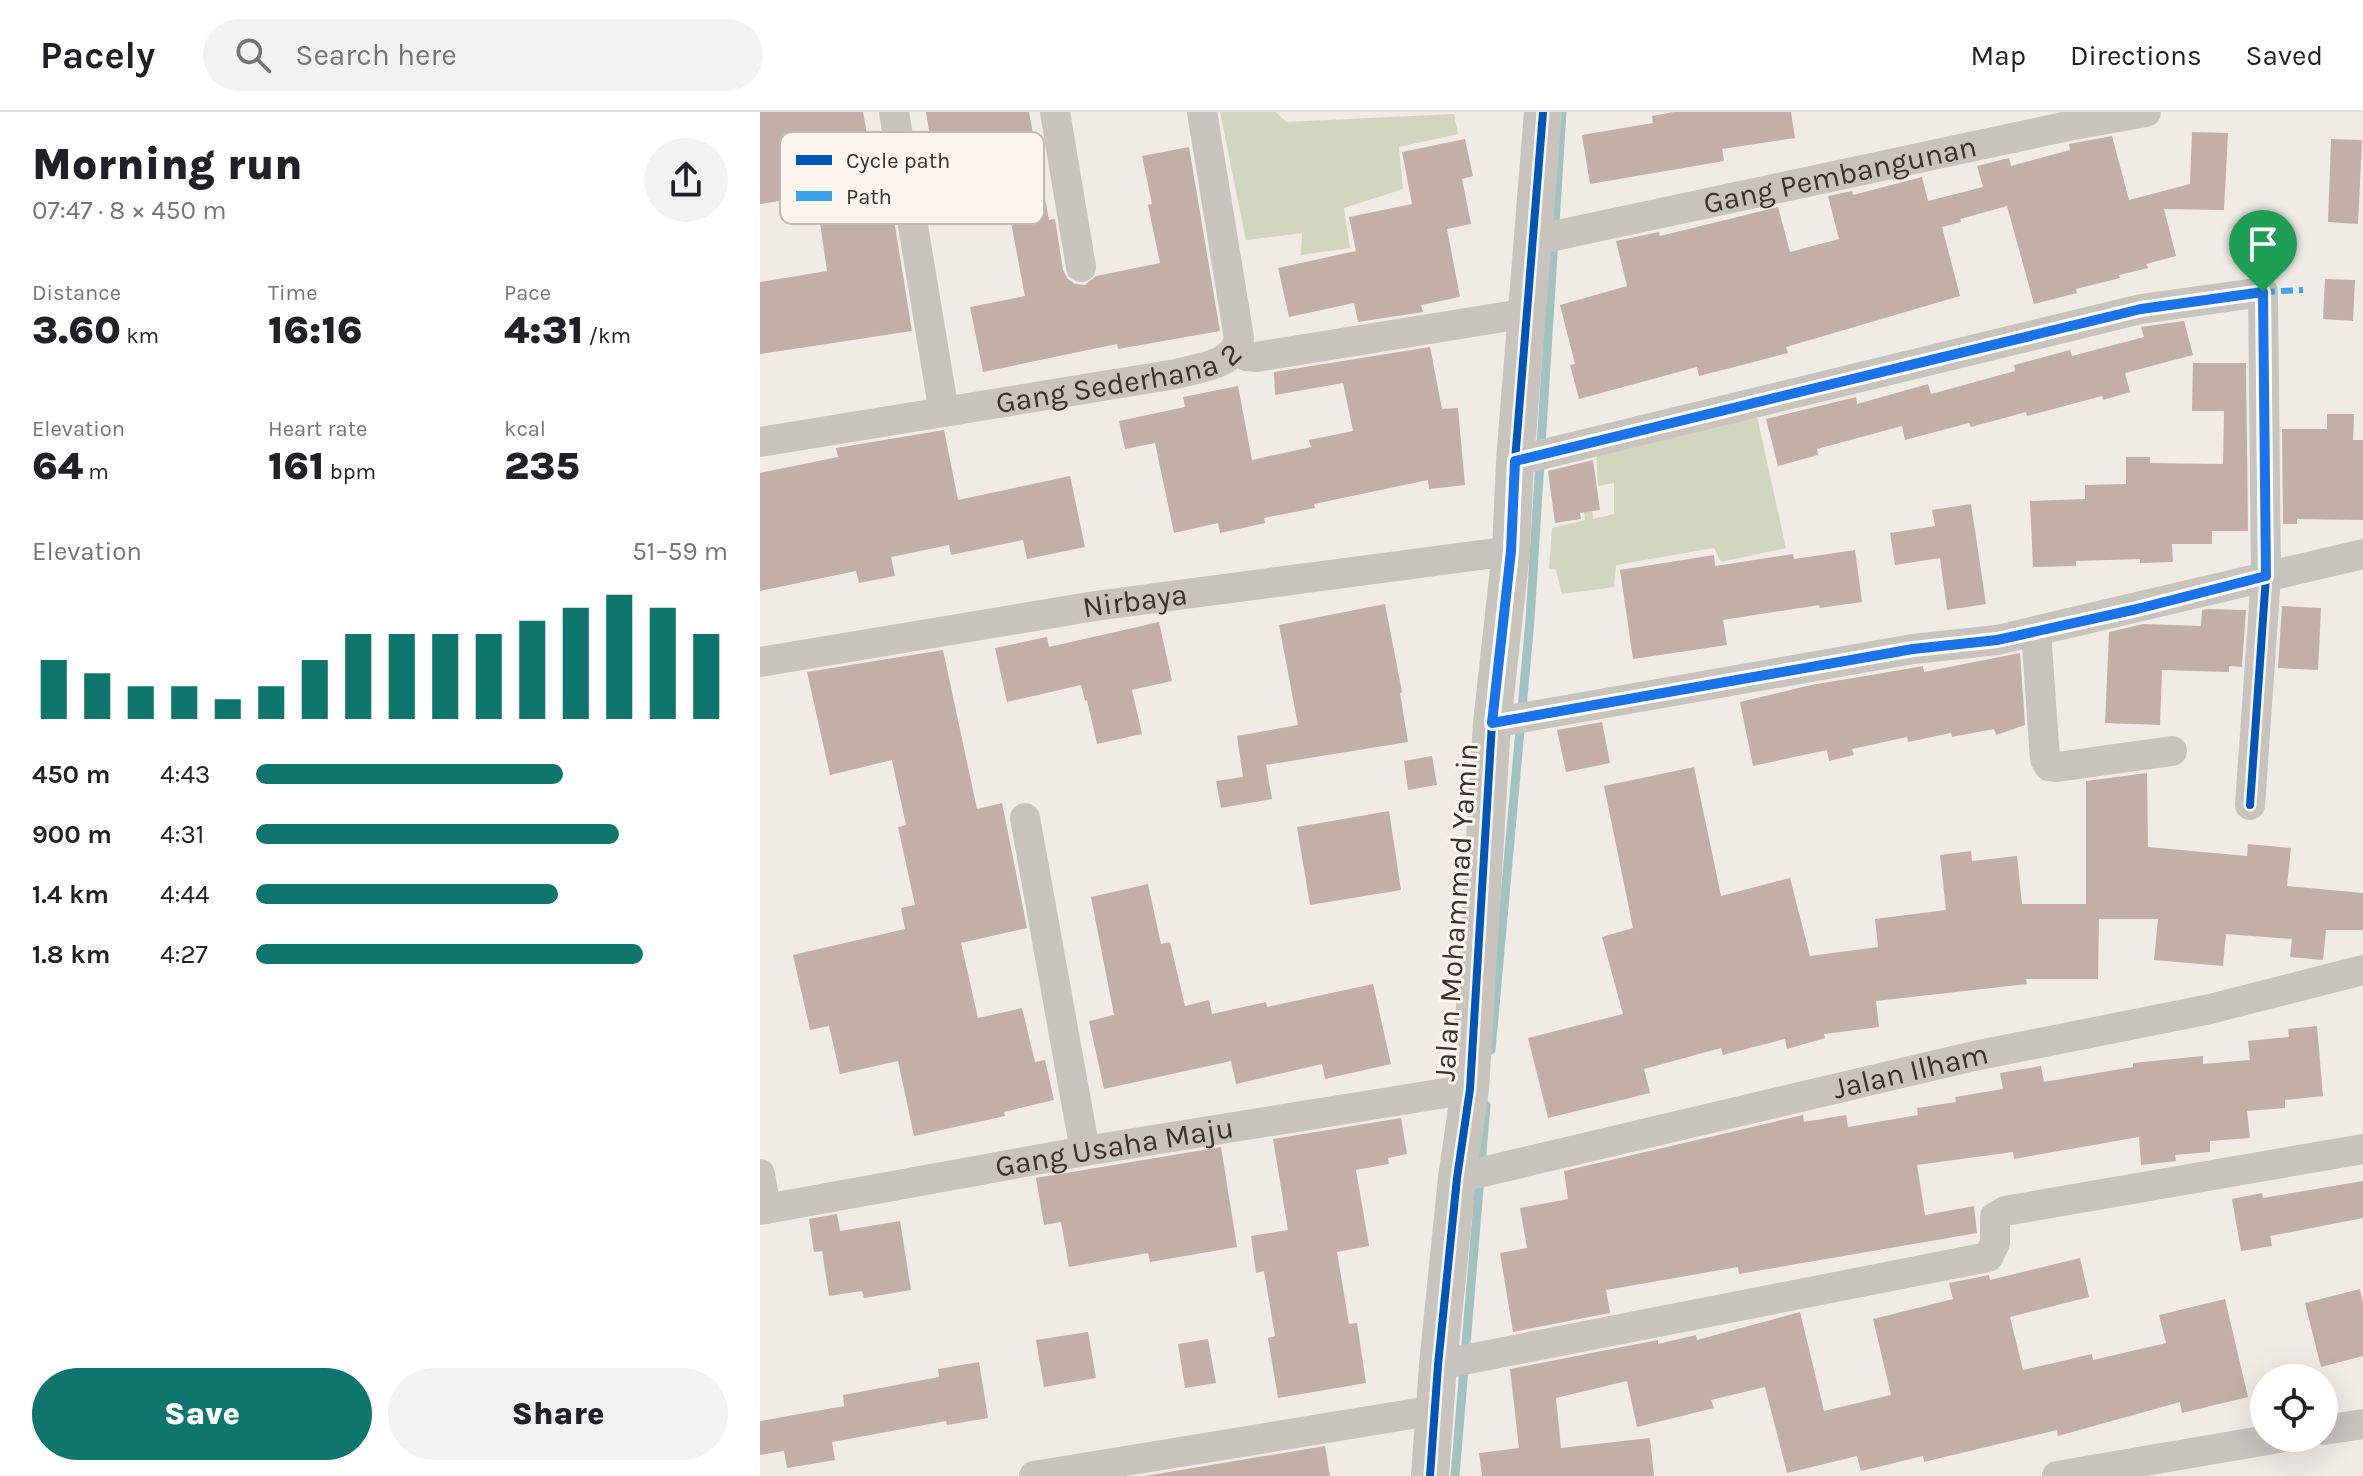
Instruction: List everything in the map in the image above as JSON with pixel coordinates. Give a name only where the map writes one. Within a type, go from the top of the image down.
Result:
[{"type":"street","points":[[894,112],[897,132]]},
{"type":"street","points":[[1055,112],[1081,267]]},
{"type":"street","name":"Gang Sederhana 2","points":[[760,442],[1176,374],[1229,359],[1237,349],[1239,338],[1202,112]]},
{"type":"street","name":"Jalan Mohammad Yamin","points":[[1430,1476],[1457,1178],[1470,1089],[1492,723],[1511,551],[1515,461],[1543,112]]},
{"type":"street","name":"Gang Pembangunan","points":[[1535,240],[2042,131],[2146,112]]},
{"type":"street","points":[[913,224],[944,412]]},
{"type":"street","points":[[1515,461],[2141,309],[2263,292],[2266,576],[2250,805]]},
{"type":"street","points":[[1237,349],[1246,356],[1256,357],[1528,313]]},
{"type":"street","name":"Nirbaya","points":[[760,662],[1095,606],[1511,551]]},
{"type":"street","points":[[1492,723],[1898,652],[1997,640],[2363,554]]},
{"type":"street","points":[[2036,631],[2045,759],[2049,766],[2172,751]]},
{"type":"street","points":[[1025,818],[1085,1151]]},
{"type":"street","name":"Jalan Ilham","points":[[1457,1178],[1974,1056],[2210,1009],[2363,970]]},
{"type":"street","name":"Gang Usaha Maju","points":[[763,1210],[1085,1151],[1470,1089]]},
{"type":"street","points":[[1438,1365],[1988,1257],[1995,1243],[1995,1217],[2005,1211],[2363,1149]]},
{"type":"street","points":[[760,1174],[763,1210]]},
{"type":"street","points":[[1034,1476],[1436,1410]]},
{"type":"street","points":[[2338,1428],[2363,1424]]},
{"type":"street","points":[[2057,1476],[2250,1443]]},
{"type":"green space","points":[[1220,112],[1276,112],[1286,122],[1454,114],[1458,134],[1399,147],[1403,189],[1344,208],[1350,248],[1301,255],[1302,233],[1246,240]]},
{"type":"green space","points":[[1756,412],[1786,548],[1721,562],[1714,548],[1616,565],[1614,587],[1562,594],[1556,570],[1549,568],[1552,528],[1585,520],[1581,485],[1589,484],[1593,519],[1614,514],[1614,483],[1598,486],[1596,448]]},
{"type":"building","points":[[760,112],[863,112],[867,132],[780,132],[780,201],[760,204]]},
{"type":"building","points":[[926,112],[1029,112],[1033,132],[929,132]]},
{"type":"building","points":[[1674,112],[1791,112],[1795,138],[1722,149],[1724,161],[1590,184],[1582,135],[1653,123],[1652,116]]},
{"type":"building","points":[[2192,132],[2228,133],[2224,210],[2164,209],[2176,256],[2146,264],[2148,268],[2119,275],[2120,278],[2076,289],[2077,293],[2034,304],[2007,206],[1942,227],[1960,296],[1786,347],[1788,353],[1699,376],[1697,367],[1579,399],[1570,365],[1575,364],[1560,305],[1627,286],[1616,241],[1659,232],[1660,236],[1778,207],[1790,252],[1839,239],[1828,196],[1852,191],[1853,195],[1922,177],[1928,201],[1983,187],[1977,166],[2009,158],[2011,166],[2070,150],[2069,144],[2112,136],[2129,200],[2190,184]]},
{"type":"building","points":[[1465,139],[1473,176],[1462,179],[1471,224],[1447,229],[1460,297],[1421,305],[1423,312],[1358,322],[1354,303],[1289,317],[1278,268],[1356,251],[1349,217],[1412,204],[1402,152]]},
{"type":"building","points":[[2331,139],[2362,140],[2358,224],[2328,222]]},
{"type":"building","points":[[1189,147],[1220,331],[1118,349],[1117,344],[983,372],[970,307],[1025,296],[1011,224],[1044,224],[1044,193],[1049,220],[1055,219],[1063,270],[1075,284],[1085,285],[1096,276],[1160,263],[1142,156]]},
{"type":"building","points":[[820,224],[895,224],[912,331],[760,354],[760,282],[827,271]]},
{"type":"building","points":[[2325,279],[2355,280],[2353,321],[2323,319]]},
{"type":"building","points":[[2184,321],[2193,355],[2125,373],[2130,392],[2103,400],[2102,396],[2027,416],[2026,412],[1971,427],[1969,423],[1905,440],[1902,426],[1817,449],[1818,455],[1778,466],[1766,419],[1856,397],[1857,404],[1928,384],[1931,394],[2015,371],[2014,365],[2070,350],[2072,356],[2144,337],[2141,327]]},
{"type":"building","points":[[1430,347],[1442,409],[1458,408],[1465,485],[1429,489],[1428,480],[1314,504],[1315,508],[1264,518],[1265,523],[1220,533],[1218,523],[1174,533],[1155,443],[1125,449],[1119,421],[1185,407],[1183,397],[1238,386],[1252,460],[1311,447],[1309,440],[1353,431],[1343,383],[1275,395],[1274,372]]},
{"type":"building","points":[[2193,363],[2246,363],[2248,531],[2212,531],[2212,544],[2172,544],[2173,562],[2140,563],[2140,559],[2076,561],[2076,566],[2033,567],[2030,501],[2085,499],[2085,485],[2126,484],[2126,457],[2150,457],[2150,463],[2223,464],[2224,411],[2192,411]]},
{"type":"building","points":[[2327,414],[2354,414],[2353,440],[2363,440],[2363,520],[2297,519],[2297,524],[2283,524],[2282,429],[2327,429]]},
{"type":"building","points":[[944,430],[958,500],[1070,476],[1085,547],[1027,559],[1023,540],[951,555],[949,545],[891,557],[895,576],[859,583],[856,571],[760,591],[760,473],[838,457],[836,448]]},
{"type":"building","points":[[1593,460],[1600,510],[1580,513],[1581,519],[1555,523],[1548,471]]},
{"type":"building","points":[[1971,504],[1986,604],[1947,610],[1940,558],[1895,565],[1890,533],[1935,526],[1932,510]]},
{"type":"building","points":[[1855,550],[1862,602],[1820,608],[1819,605],[1723,620],[1727,645],[1633,659],[1620,570],[1714,555],[1715,566],[1793,554],[1794,559]]},
{"type":"building","points":[[1385,604],[1408,742],[1266,765],[1272,799],[1221,808],[1216,781],[1243,777],[1237,736],[1298,725],[1279,625]]},
{"type":"building","points":[[2282,606],[2321,608],[2318,670],[2278,668]]},
{"type":"building","points":[[2202,610],[2246,610],[2242,667],[2229,666],[2229,672],[2162,670],[2160,725],[2105,723],[2109,632],[2143,624],[2201,626]]},
{"type":"building","points":[[1159,622],[1172,681],[1132,690],[1142,734],[1097,744],[1081,685],[1007,702],[995,648],[1047,637],[1049,647]]},
{"type":"building","points":[[943,650],[977,809],[1002,803],[1027,928],[961,943],[978,1018],[1022,1008],[1035,1062],[1045,1060],[1054,1100],[1004,1112],[1005,1116],[914,1136],[898,1061],[840,1074],[829,1026],[810,1030],[793,955],[905,929],[901,908],[915,905],[898,827],[906,825],[892,760],[830,775],[807,672]]},
{"type":"building","points":[[2020,653],[2025,725],[1996,735],[1994,729],[1952,737],[1951,733],[1908,742],[1907,737],[1852,749],[1854,755],[1829,761],[1827,750],[1753,766],[1740,702],[1811,685],[1923,666],[1924,672]]},
{"type":"building","points":[[1602,722],[1610,763],[1566,772],[1557,730]]},
{"type":"building","points":[[1432,756],[1437,785],[1408,790],[1404,761]]},
{"type":"building","points":[[1694,767],[1721,896],[1790,878],[1810,956],[1878,947],[1875,919],[1946,910],[1940,855],[1971,851],[1972,861],[2017,856],[2022,904],[2086,904],[2086,781],[2147,773],[2148,847],[2247,856],[2248,844],[2291,848],[2287,886],[2363,893],[2363,930],[2326,930],[2323,960],[2290,957],[2292,939],[2226,934],[2223,966],[2154,960],[2158,919],[2099,919],[2098,979],[2026,979],[2027,984],[1876,1001],[1879,1027],[1824,1034],[1825,1038],[1787,1049],[1785,1039],[1723,1055],[1721,1048],[1644,1069],[1650,1093],[1548,1118],[1528,1038],[1623,1014],[1602,937],[1633,928],[1604,786]]},
{"type":"building","points":[[1389,811],[1401,890],[1310,905],[1297,827]]},
{"type":"building","points":[[1148,884],[1161,944],[1170,942],[1185,1006],[1209,1000],[1212,1014],[1266,1002],[1267,1007],[1373,984],[1391,1064],[1325,1079],[1322,1064],[1236,1084],[1231,1061],[1104,1089],[1089,1021],[1114,1015],[1091,897]]},
{"type":"building","points":[[2317,1026],[2323,1096],[2285,1100],[2285,1108],[2247,1111],[2250,1138],[2210,1141],[2210,1152],[2175,1155],[2176,1161],[2141,1165],[2139,1137],[2014,1159],[2013,1152],[1917,1165],[1925,1215],[1974,1206],[1977,1233],[1739,1274],[1738,1267],[1606,1290],[1610,1313],[1513,1332],[1500,1253],[1527,1248],[1520,1208],[1568,1199],[1564,1171],[1803,1115],[1804,1122],[1846,1115],[1848,1127],[1918,1115],[1917,1108],[1956,1102],[1955,1097],[2003,1089],[2000,1073],[2041,1066],[2044,1082],[2133,1067],[2133,1063],[2203,1056],[2203,1064],[2250,1060],[2248,1041],[2289,1037],[2288,1029]]},
{"type":"building","points":[[1401,1118],[1407,1154],[1388,1158],[1389,1164],[1356,1170],[1369,1246],[1337,1252],[1349,1324],[1357,1323],[1366,1383],[1278,1398],[1268,1338],[1275,1336],[1264,1271],[1256,1273],[1251,1236],[1288,1230],[1273,1139]]},
{"type":"building","points":[[1221,1147],[1237,1247],[1150,1262],[1148,1253],[1069,1267],[1061,1222],[1044,1225],[1036,1178]]},
{"type":"building","points":[[2363,1181],[2363,1218],[2270,1236],[2272,1246],[2241,1251],[2232,1199],[2262,1193],[2263,1198]]},
{"type":"building","points":[[837,1214],[840,1231],[900,1221],[911,1290],[864,1298],[862,1291],[829,1296],[822,1251],[814,1252],[809,1219]]},
{"type":"building","points":[[2080,1258],[2089,1297],[2010,1317],[2023,1370],[2092,1354],[2093,1360],[2166,1343],[2159,1315],[2225,1299],[2248,1397],[2182,1413],[2180,1402],[2058,1436],[2057,1430],[1924,1462],[1923,1456],[1861,1471],[1857,1456],[1787,1473],[1765,1387],[1711,1400],[1714,1408],[1637,1427],[1627,1381],[1556,1398],[1561,1448],[1650,1438],[1654,1476],[1482,1476],[1479,1453],[1519,1448],[1510,1369],[1658,1340],[1658,1344],[1696,1335],[1697,1340],[1800,1312],[1824,1411],[1891,1395],[1873,1319],[1953,1299],[1949,1283],[1989,1275],[1990,1280]]},
{"type":"building","points":[[2360,1289],[2363,1356],[2320,1364],[2305,1303]]},
{"type":"building","points":[[1088,1332],[1096,1378],[1044,1387],[1036,1340]]},
{"type":"building","points":[[1208,1339],[1216,1383],[1185,1388],[1178,1344]]},
{"type":"building","points":[[979,1362],[988,1418],[947,1425],[946,1421],[832,1442],[835,1460],[787,1468],[784,1451],[760,1455],[760,1421],[844,1406],[843,1395],[939,1377],[938,1369]]},
{"type":"building","points":[[1325,1446],[1330,1476],[1145,1476]]},
{"type":"waterway","points":[[1491,1050],[1530,620],[1562,112]]},
{"type":"waterway","points":[[1455,1476],[1486,1105]]},
{"type":"marked path","points":[[2263,292],[2303,290]]},
{"type":"cycle path","points":[[1430,1476],[1457,1178],[1470,1089],[1492,723],[1511,551],[1515,461],[1543,112]]},
{"type":"cycle path","points":[[1515,461],[2141,309],[2263,292],[2266,576],[2250,805]]},
{"type":"route","points":[[2263,292],[2266,576],[1997,640],[1913,649],[1492,723],[1511,551],[1515,461],[2141,309],[2263,292]]}]
